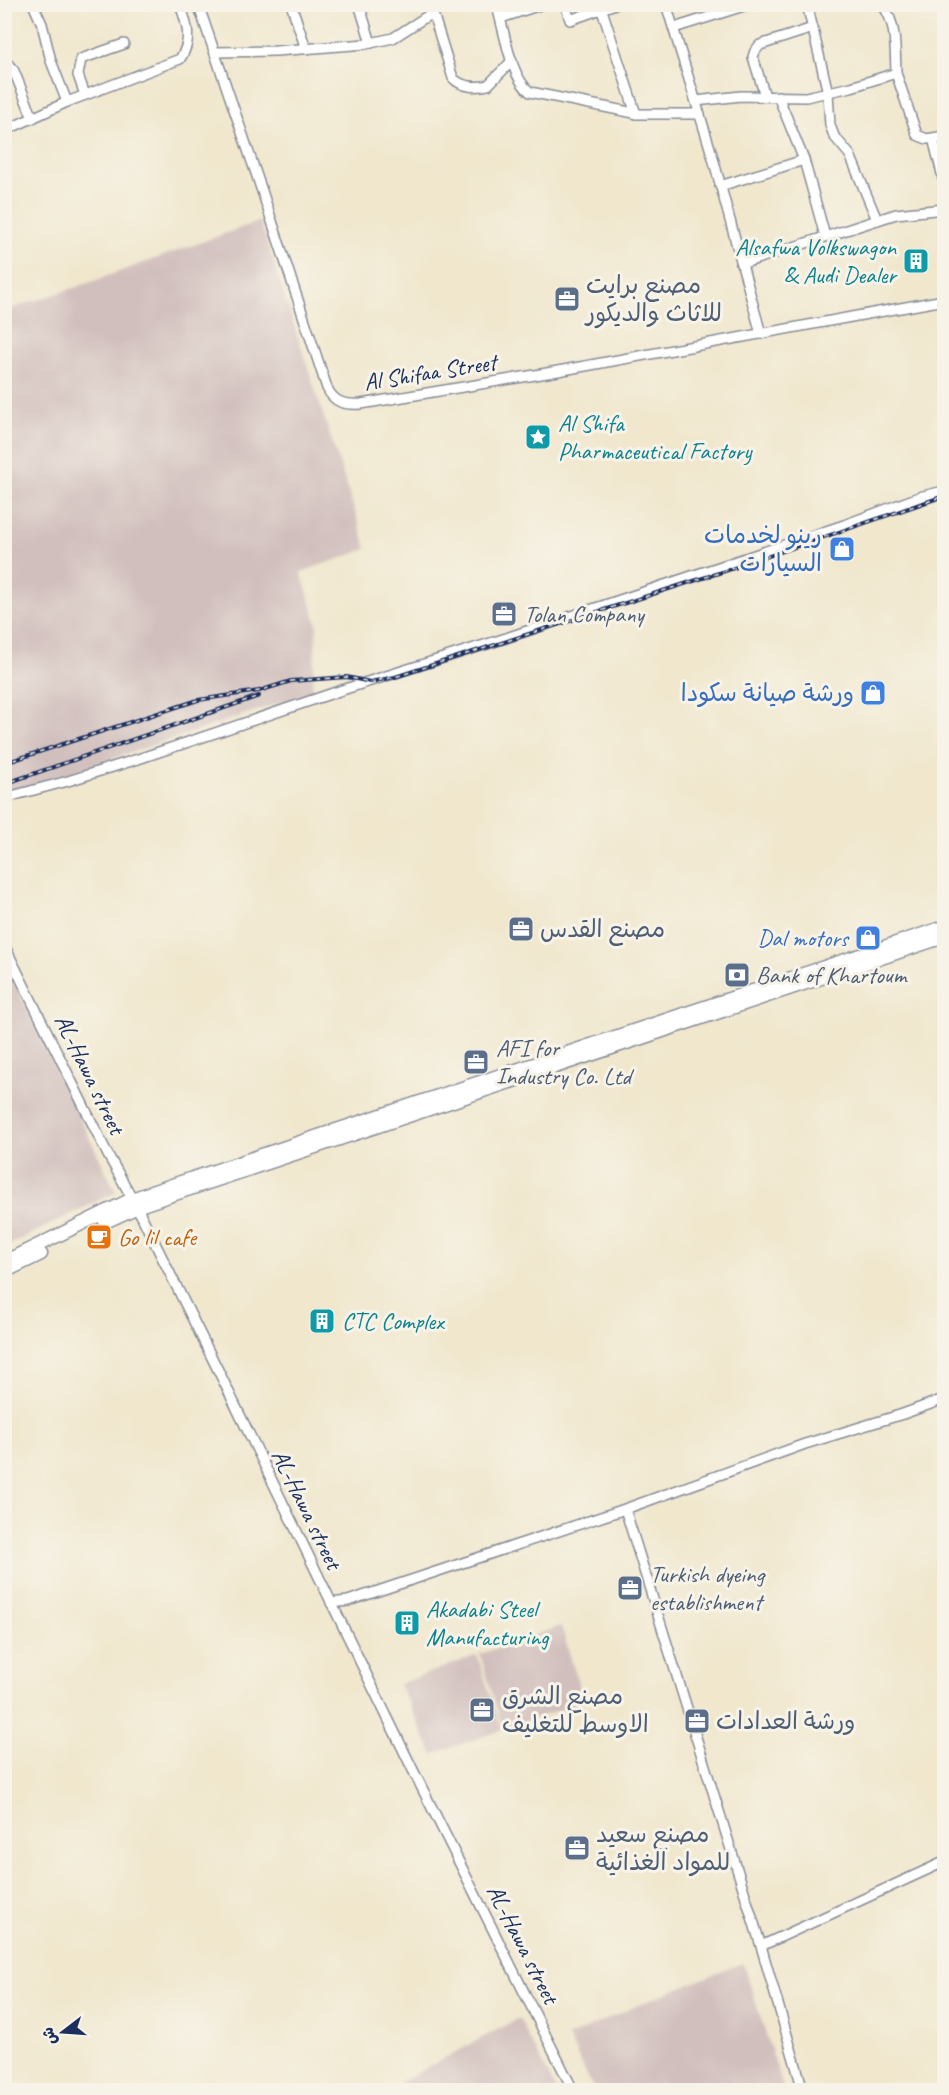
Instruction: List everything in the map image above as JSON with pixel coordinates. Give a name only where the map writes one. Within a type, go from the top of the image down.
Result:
[{"type":"main road","points":[[4,1262],[134,1203],[554,1056],[945,927]]},
{"type":"main road","points":[[4,1272],[134,1203],[945,937]]},
{"type":"street","points":[[33,4],[42,24],[51,61],[67,102]]},
{"type":"street","points":[[4,131],[67,102],[180,59],[186,48],[189,34],[180,4]]},
{"type":"street","name":"Al Shifaa Street","points":[[198,4],[327,388],[336,400],[350,405],[382,401],[945,300]]},
{"type":"street","points":[[291,4],[306,49]]},
{"type":"street","points":[[359,4],[371,43]]},
{"type":"street","points":[[496,4],[520,83],[530,92],[636,114],[700,114]]},
{"type":"street","points":[[501,18],[543,4]]},
{"type":"street","points":[[565,4],[570,20],[600,7],[615,4]]},
{"type":"street","points":[[666,4],[700,114],[761,334]]},
{"type":"street","points":[[674,28],[750,4]]},
{"type":"street","points":[[807,4],[828,93],[830,125],[834,136],[850,155],[877,220]]},
{"type":"street","points":[[883,5],[893,25],[896,73],[915,132],[921,138],[941,137]]},
{"type":"street","points":[[600,7],[636,114]]},
{"type":"street","points":[[215,52],[306,49],[371,43],[393,38],[431,9],[456,82],[476,87],[488,85],[512,61]]},
{"type":"street","points":[[765,96],[753,57],[755,51],[760,45],[813,28]]},
{"type":"street","points":[[85,96],[78,75],[81,58],[124,44]]},
{"type":"street","points":[[4,58],[14,71],[33,118]]},
{"type":"street","points":[[696,101],[765,96],[806,97],[828,93],[896,73]]},
{"type":"street","points":[[778,96],[804,160],[825,236]]},
{"type":"street","points":[[941,137],[933,142],[945,182]]},
{"type":"street","points":[[720,186],[804,160]]},
{"type":"street","points":[[741,264],[896,214],[945,209]]},
{"type":"street","points":[[4,798],[69,781],[500,640],[844,525],[919,497],[945,491]]},
{"type":"street","name":"AL-Hawa street","points":[[4,945],[573,2091]]},
{"type":"street","points":[[331,1603],[348,1601],[625,1509],[805,1444],[945,1399]]},
{"type":"street","points":[[625,1509],[761,1946],[803,2091]]},
{"type":"street","points":[[761,1946],[945,1862]]},
{"type":"shaded area","points":[[260,221],[367,549],[301,572],[317,623],[312,692],[5,795],[4,311]]},
{"type":"shaded area","points":[[4,962],[116,1192],[5,1247],[4,1247]]},
{"type":"shaded area","points":[[561,1626],[584,1702],[503,1729],[480,1654]]},
{"type":"shaded area","points":[[477,1655],[502,1730],[433,1754],[399,1684]]},
{"type":"shaded area","points":[[743,1963],[784,2090],[594,2090],[568,2037],[654,1998]]},
{"type":"shaded area","points":[[519,2018],[556,2090],[404,2090],[400,2082]]},
{"type":"railway","points":[[5,763],[198,700],[259,691],[291,681],[347,677],[370,682],[395,677],[728,570],[944,496]]},
{"type":"railway","points":[[4,784],[259,696]]},
{"type":"place","name":"Alsafwa Volkswagon & Audi Dealer","points":[[916,261]]},
{"type":"place","name":"مصنع برايت للاثاث والديكور","points":[[567,299]]},
{"type":"place","name":"Al Shifa Pharmaceutical Factory","points":[[538,437]]},
{"type":"place","name":"رينو لخدمات السيارات","points":[[842,549]]},
{"type":"place","name":"Tolan Company","points":[[504,614]]},
{"type":"place","name":"ورشة صيانة سكودا","points":[[873,693]]},
{"type":"place","name":"مصنع القدس","points":[[521,929]]},
{"type":"place","name":"Dal motors","points":[[868,938]]},
{"type":"place","name":"Bank of Khartoum","points":[[737,975]]},
{"type":"place","name":"AFI for Industry Co. Ltd","points":[[476,1062]]},
{"type":"place","name":"Go lil cafe","points":[[99,1237]]},
{"type":"place","name":"CTC Complex","points":[[322,1321]]},
{"type":"place","name":"Turkish dyeing establishment","points":[[630,1588]]},
{"type":"place","name":"Akadabi Steel Manufacturing","points":[[407,1623]]},
{"type":"place","name":"مصنع الشرق الاوسط للتغليف","points":[[482,1710]]},
{"type":"place","name":"ورشة العدادات","points":[[697,1721]]},
{"type":"place","name":"مصنع سعيد للمواد الغذائية","points":[[577,1848]]}]
